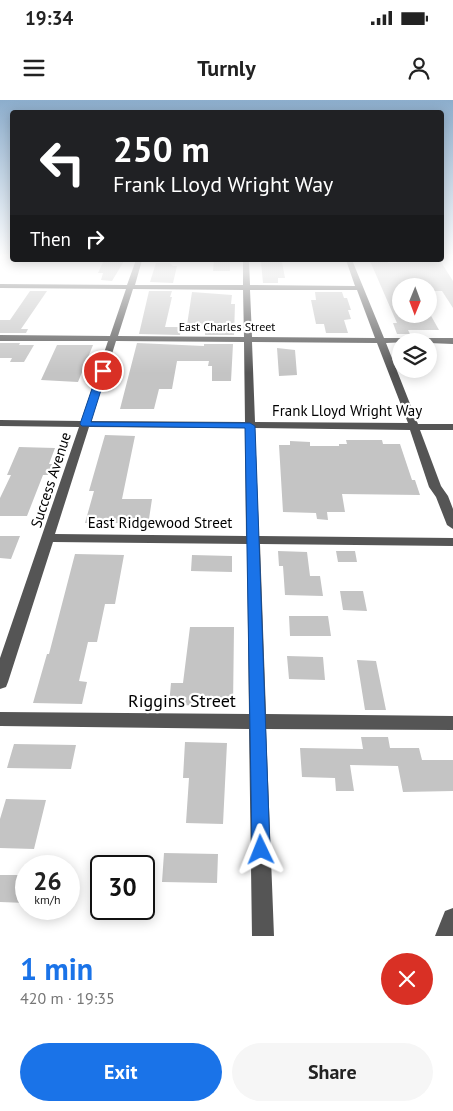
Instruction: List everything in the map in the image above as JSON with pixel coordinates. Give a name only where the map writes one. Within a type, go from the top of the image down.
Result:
[{"type":"street","name":"Success Avenue","points":[[0,682],[127,295]]},
{"type":"street","points":[[246,295],[263,936]]},
{"type":"street","points":[[363,295],[378,337],[382,340],[435,487],[442,496],[453,525]]},
{"type":"street","name":"East Charles Street","points":[[0,338],[453,341]]},
{"type":"street","name":"Frank Lloyd Wright Way","points":[[0,423],[453,427]]},
{"type":"street","name":"East Ridgewood Street","points":[[47,538],[453,542]]},
{"type":"street","name":"Riggins Street","points":[[0,719],[453,723]]},
{"type":"street","points":[[446,936],[453,919]]},
{"type":"building","points":[[27,295],[44,295],[21,329],[28,329],[26,333],[0,333],[0,320],[10,320]]},
{"type":"building","points":[[148,295],[171,295],[170,297],[172,297],[165,327],[181,327],[180,335],[139,334]]},
{"type":"building","points":[[192,295],[232,295],[231,304],[235,304],[234,335],[205,335],[206,325],[187,325]]},
{"type":"building","points":[[315,295],[343,295],[344,298],[347,298],[351,310],[348,310],[351,319],[344,320],[348,333],[326,333],[324,324],[316,324],[311,300],[316,300]]},
{"type":"building","points":[[385,295],[392,295],[392,312]]},
{"type":"building","points":[[445,295],[453,295],[453,308]]},
{"type":"building","points":[[393,323],[435,323],[439,330],[408,330],[410,333],[397,333]]},
{"type":"building","points":[[0,343],[34,345],[24,362],[10,362],[12,358],[0,358]]},
{"type":"building","points":[[137,343],[204,346],[204,344],[233,344],[231,381],[212,381],[212,366],[208,366],[209,361],[177,361],[172,389],[159,389],[154,409],[120,409]]},
{"type":"building","points":[[57,345],[93,345],[78,382],[41,380]]},
{"type":"building","points":[[277,348],[295,350],[297,375],[279,376]]},
{"type":"building","points":[[105,435],[135,436],[122,499],[152,499],[149,519],[127,518],[126,523],[85,523],[94,491],[89,491]]},
{"type":"building","points":[[346,440],[382,440],[383,444],[400,444],[412,480],[415,480],[420,495],[342,494],[345,512],[327,512],[328,520],[317,519],[316,513],[283,512],[279,445],[290,445],[290,441],[310,442],[310,446],[339,446],[339,444],[347,444]]},
{"type":"building","points":[[19,447],[55,448],[49,464],[52,464],[48,475],[43,475],[27,516],[0,516],[0,498],[11,475],[7,475]]},
{"type":"building","points":[[0,536],[20,536],[11,559],[0,558]]},
{"type":"building","points":[[278,551],[307,552],[310,576],[320,576],[323,596],[285,595],[283,566],[279,566]]},
{"type":"building","points":[[336,551],[355,551],[357,562],[338,562]]},
{"type":"building","points":[[75,554],[124,555],[115,604],[105,604],[97,642],[88,642],[79,681],[87,682],[82,704],[33,703],[47,654],[49,654]]},
{"type":"building","points":[[192,555],[232,556],[232,572],[191,571]]},
{"type":"building","points":[[340,591],[363,591],[367,611],[343,610]]},
{"type":"building","points":[[289,616],[328,616],[331,636],[290,636]]},
{"type":"building","points":[[190,627],[234,627],[233,706],[169,705],[171,683],[183,683]]},
{"type":"building","points":[[287,656],[323,657],[325,680],[289,679]]},
{"type":"building","points":[[357,660],[376,661],[386,710],[365,710]]},
{"type":"building","points":[[361,737],[388,737],[390,748],[419,748],[422,760],[453,760],[453,791],[403,792],[398,766],[350,765],[354,791],[336,791],[335,778],[302,777],[300,748],[363,749]]},
{"type":"building","points":[[185,742],[227,743],[223,824],[186,823],[189,778],[183,778]]},
{"type":"building","points":[[14,744],[76,745],[71,769],[7,768]]},
{"type":"building","points":[[6,799],[46,800],[34,849],[0,848],[0,819]]},
{"type":"building","points":[[164,853],[218,854],[217,883],[162,882]]},
{"type":"building","points":[[0,875],[15,875],[15,903],[0,902]]},
{"type":"route","points":[[103,371],[85,424],[250,426],[261,850]]}]
